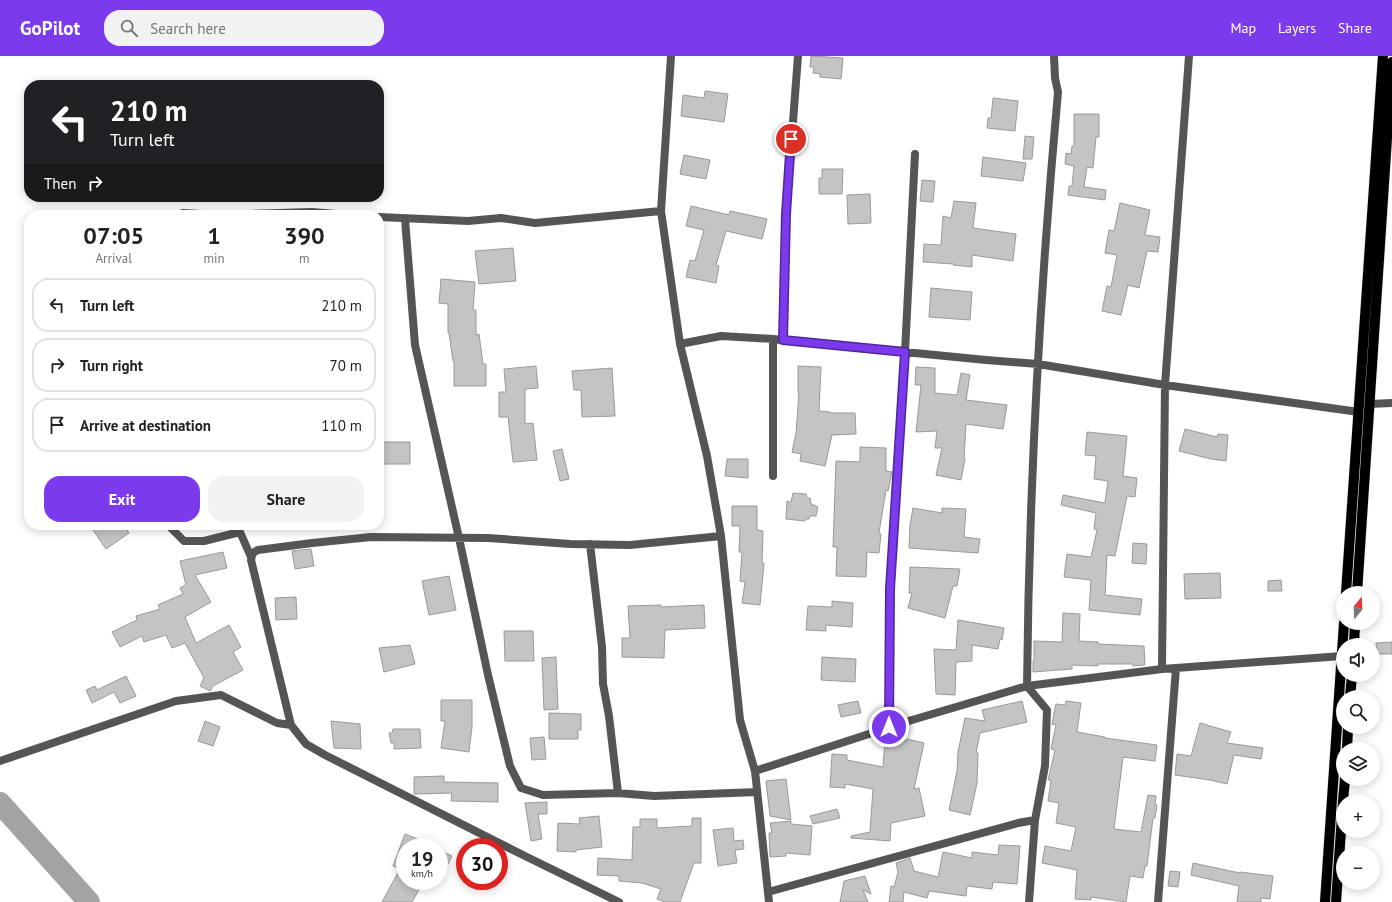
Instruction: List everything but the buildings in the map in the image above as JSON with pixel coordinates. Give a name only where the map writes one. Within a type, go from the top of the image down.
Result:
[{"type":"main road","points":[[1357,586],[1369,404],[1384,113],[1383,56]]},
{"type":"main road","points":[[1347,586],[1359,412],[1384,113],[1392,62]]},
{"type":"main road","points":[[1325,902],[1340,682]]},
{"type":"main road","points":[[1336,902],[1340,838]]},
{"type":"street","points":[[672,56],[661,211],[680,344],[707,456],[721,536],[740,720],[755,772],[769,902]]},
{"type":"street","points":[[783,340],[786,214],[798,56]]},
{"type":"street","points":[[1029,902],[1035,820],[1045,766],[1047,710],[1027,686],[1028,574],[1038,364],[1058,92],[1055,78],[1054,56]]},
{"type":"street","points":[[1162,669],[1165,385],[1189,56]]},
{"type":"street","points":[[889,727],[890,589],[905,352],[915,154]]},
{"type":"street","points":[[384,217],[468,221],[501,218],[535,223],[661,211]]},
{"type":"street","points":[[405,219],[415,345],[459,538],[488,675],[510,766],[521,788],[543,795],[618,793],[654,796],[757,792]]},
{"type":"street","points":[[680,344],[721,336],[773,339],[1038,364],[1165,385],[1359,412]]},
{"type":"street","points":[[773,339],[773,476]]},
{"type":"street","points":[[1369,404],[1392,402]]},
{"type":"street","points":[[173,530],[184,541],[204,541],[240,532],[251,557],[291,725],[306,744],[325,755],[618,902]]},
{"type":"street","points":[[251,557],[254,552],[258,550],[371,537],[488,538],[570,544],[630,544],[721,536]]},
{"type":"street","points":[[590,544],[602,646],[603,684],[609,716],[618,793]]},
{"type":"street","points":[[755,772],[889,727],[1027,686],[1162,669],[1336,656]]},
{"type":"street","points":[[1158,902],[1176,668]]},
{"type":"street","points":[[0,761],[176,701],[221,695],[277,723],[291,725]]},
{"type":"street","points":[[768,892],[1018,822],[1035,820]]},
{"type":"waterway","points":[[0,803],[89,902]]},
{"type":"route","points":[[791,139],[786,214],[783,340],[905,352],[890,589],[889,727]]}]
